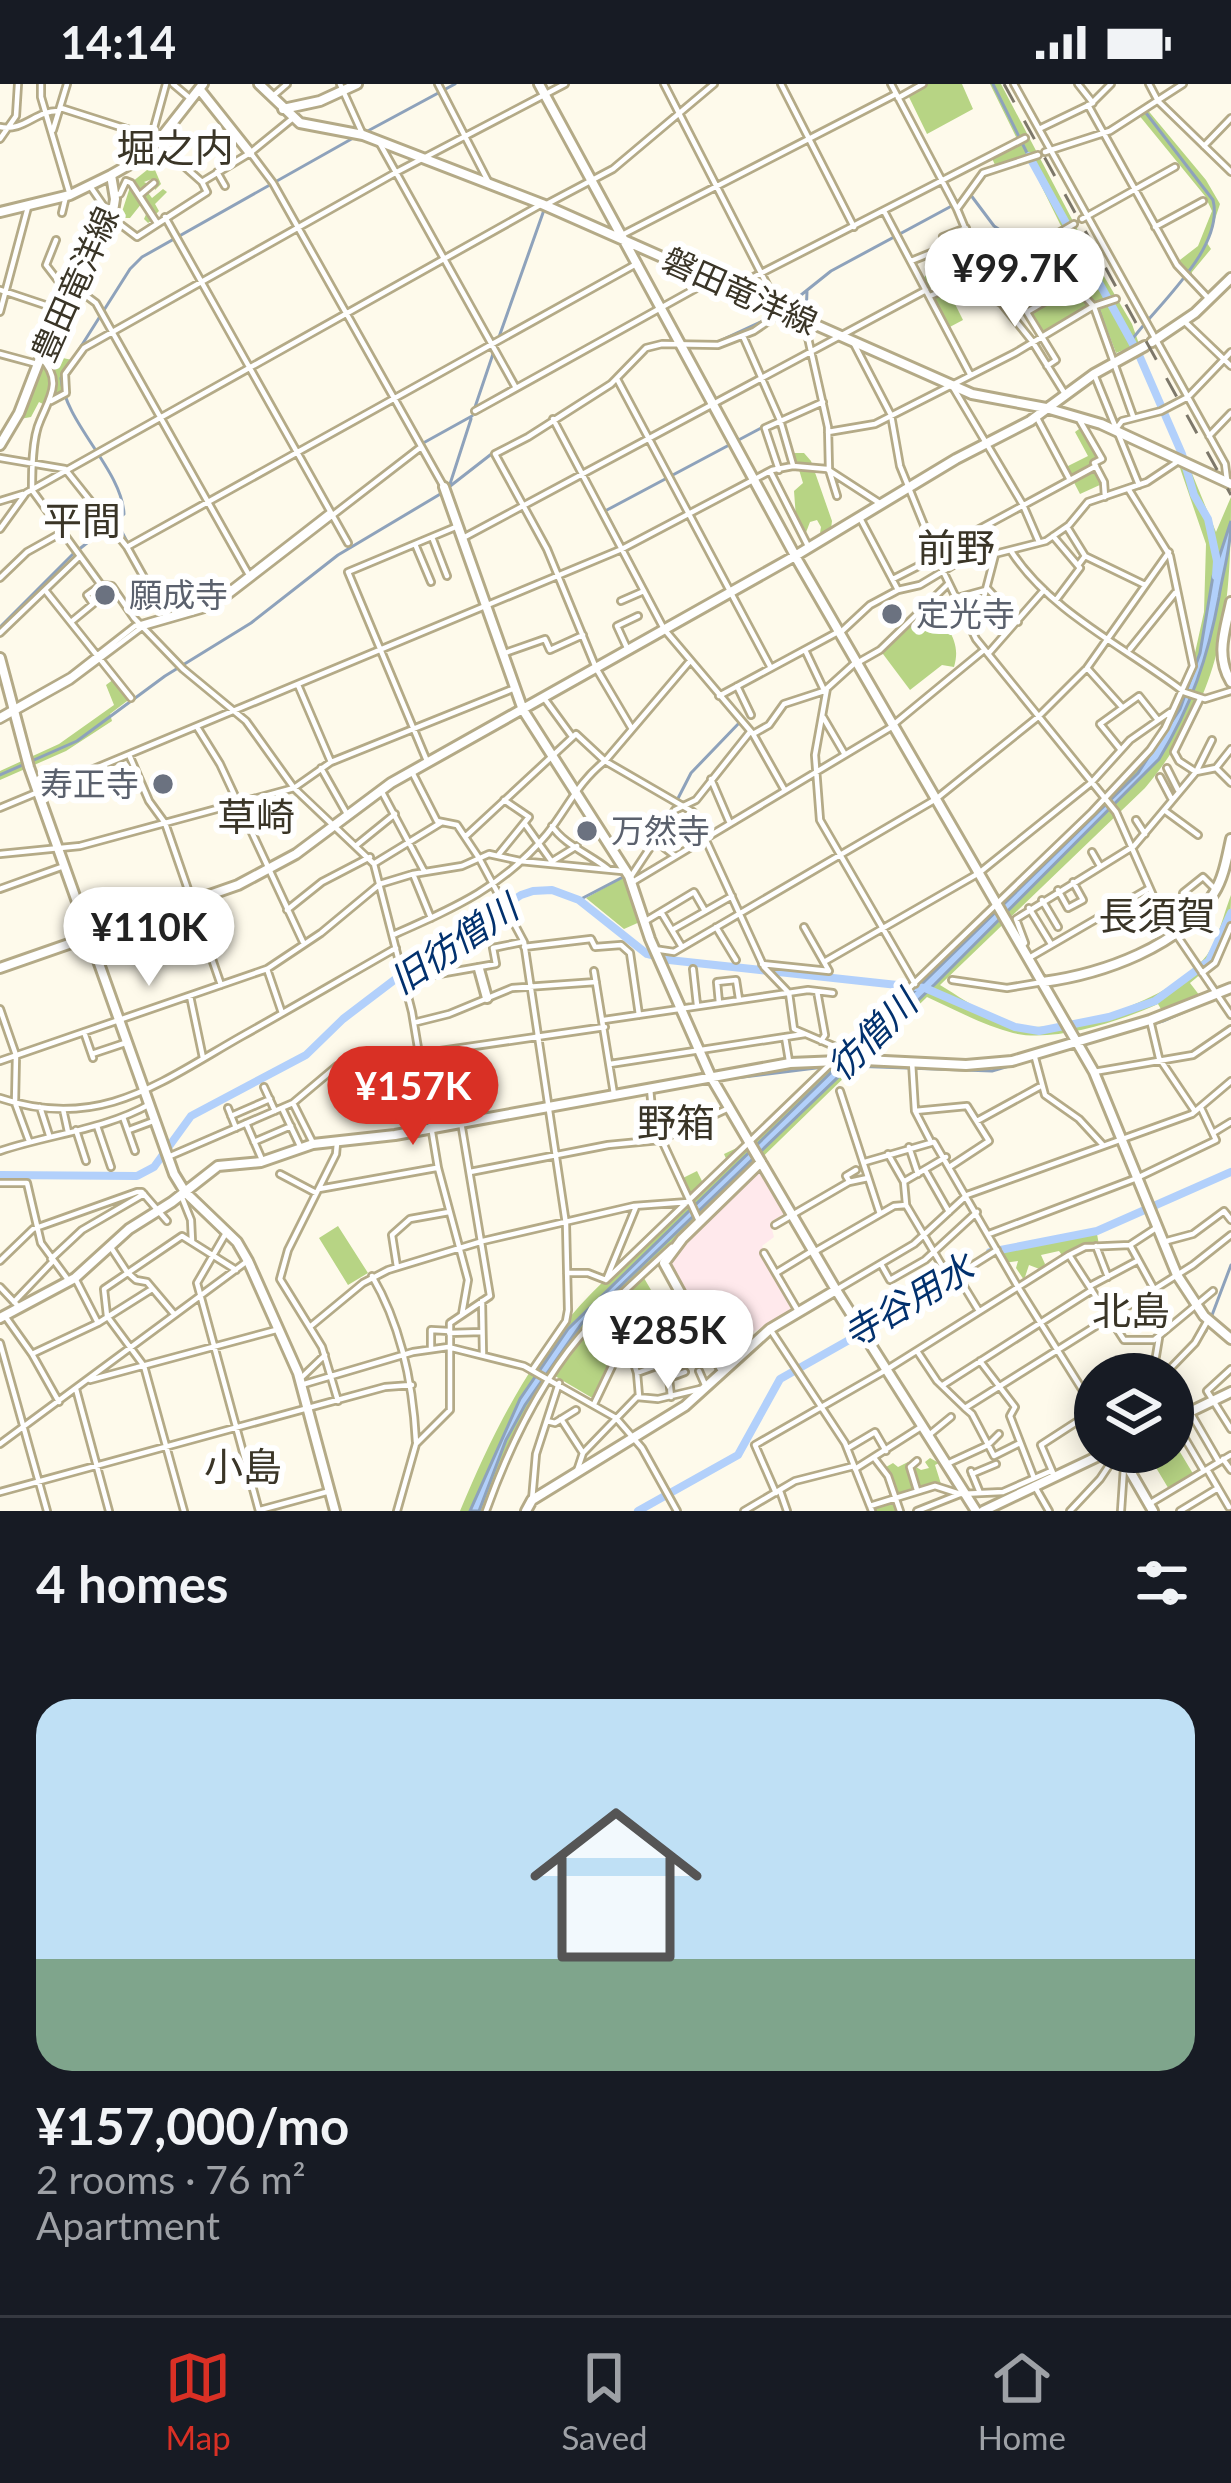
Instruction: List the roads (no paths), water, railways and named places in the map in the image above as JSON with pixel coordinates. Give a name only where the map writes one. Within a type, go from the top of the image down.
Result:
[{"type":"street","points":[[0,139],[16,116],[18,84]]},
{"type":"street","points":[[41,84],[68,195],[62,213]]},
{"type":"street","points":[[53,130],[68,84]]},
{"type":"street","points":[[157,140],[170,84],[192,100]]},
{"type":"street","name":"磐田竜洋線","points":[[259,84],[293,118],[313,128],[363,135],[544,204],[982,398],[1077,416],[1229,483]]},
{"type":"street","points":[[273,95],[286,84]]},
{"type":"street","points":[[283,109],[320,101],[341,87],[357,84]]},
{"type":"street","points":[[438,84],[489,183]]},
{"type":"street","points":[[539,84],[795,556],[1094,1072],[1177,1275],[1196,1306],[1230,1337]]},
{"type":"street","points":[[51,401],[66,393],[64,379],[77,353],[395,173],[565,84]]},
{"type":"street","points":[[632,728],[596,668],[558,577],[495,454],[617,379],[646,348],[718,345],[743,336],[782,310],[664,84]]},
{"type":"street","points":[[0,501],[29,492],[623,162],[714,84]]},
{"type":"street","points":[[781,84],[854,227]]},
{"type":"street","points":[[891,84],[957,209],[983,274],[1065,394]]},
{"type":"street","points":[[624,237],[923,84]]},
{"type":"street","points":[[1014,84],[1039,130],[1044,153],[1151,342],[1188,397],[1225,464],[1229,483]]},
{"type":"street","points":[[1078,84],[1186,278],[1210,301]]},
{"type":"street","points":[[1039,130],[1090,104],[1109,87],[1102,84]]},
{"type":"street","points":[[1149,84],[1158,100],[1231,172]]},
{"type":"street","points":[[957,209],[983,173],[1104,134],[1183,84]]},
{"type":"street","points":[[199,86],[273,183],[445,490],[523,710],[629,876],[711,1077],[813,1252],[949,1463],[964,1494],[980,1511],[1033,1482]]},
{"type":"street","name":"豊田竜洋線","points":[[0,445],[19,413],[59,310],[112,218],[111,175],[148,154],[199,86]]},
{"type":"street","points":[[341,87],[363,135]]},
{"type":"street","points":[[4,128],[60,110],[157,140],[207,191],[136,237],[112,218],[90,186]]},
{"type":"street","points":[[16,116],[23,125]]},
{"type":"street","points":[[202,182],[250,153],[293,118]]},
{"type":"street","points":[[1204,146],[1231,118]]},
{"type":"street","points":[[733,288],[1025,138]]},
{"type":"street","points":[[380,142],[516,388]]},
{"type":"street","points":[[1084,218],[1175,167]]},
{"type":"street","points":[[217,172],[224,186]]},
{"type":"street","points":[[0,212],[68,195],[111,175]]},
{"type":"street","points":[[115,195],[126,181],[141,194],[157,223]]},
{"type":"street","points":[[141,194],[154,183]]},
{"type":"street","points":[[1156,226],[1203,201]]},
{"type":"street","points":[[0,312],[29,203]]},
{"type":"street","points":[[884,211],[970,374]]},
{"type":"street","points":[[165,217],[348,543]]},
{"type":"street","points":[[463,538],[840,336],[928,293],[983,274],[1074,224]]},
{"type":"street","points":[[911,261],[946,247],[944,237],[966,228]]},
{"type":"street","points":[[56,241],[46,265],[71,290],[96,303],[249,575]]},
{"type":"street","points":[[1028,250],[1094,307],[1133,416]]},
{"type":"street","points":[[128,547],[638,263]]},
{"type":"street","points":[[999,302],[1051,266]]},
{"type":"street","points":[[0,968],[272,870],[380,790],[1036,416],[1094,374],[1184,321],[1231,278]]},
{"type":"street","points":[[475,411],[713,279]]},
{"type":"street","points":[[3,291],[59,310]]},
{"type":"street","points":[[1015,293],[1056,360],[1047,366]]},
{"type":"street","points":[[1028,312],[1056,295]]},
{"type":"street","points":[[828,433],[872,425],[1116,299]]},
{"type":"street","points":[[804,320],[837,496]]},
{"type":"street","points":[[1184,321],[1231,366]]},
{"type":"street","points":[[743,336],[780,420],[793,466]]},
{"type":"street","points":[[853,342],[891,415],[896,452],[908,487],[974,635],[1116,812],[1148,889],[1231,1015]]},
{"type":"street","points":[[1115,430],[1121,421],[1161,411],[1188,397],[1231,352]]},
{"type":"street","points":[[0,354],[39,360],[52,371],[51,401],[39,423],[29,492],[0,529]]},
{"type":"street","points":[[1094,374],[1139,485]]},
{"type":"street","points":[[617,379],[771,668]]},
{"type":"street","points":[[951,385],[1023,505],[1039,543]]},
{"type":"street","points":[[779,470],[765,428],[823,402]]},
{"type":"street","points":[[1209,436],[1231,413]]},
{"type":"street","points":[[1036,416],[1070,480]]},
{"type":"street","points":[[1077,416],[1102,459],[1094,463],[1104,482],[1105,497]]},
{"type":"street","points":[[553,419],[644,592],[690,662],[751,734],[784,789]]},
{"type":"street","points":[[0,718],[71,676],[141,625],[213,603],[422,447]]},
{"type":"street","points":[[0,458],[67,470],[128,547],[165,616]]},
{"type":"street","points":[[721,695],[839,633],[870,605],[898,590],[920,585],[944,570],[1039,543],[1067,526],[1083,506],[1185,462]]},
{"type":"street","points":[[0,808],[622,549],[770,471],[793,466],[829,470],[881,504]]},
{"type":"street","points":[[893,579],[1096,466]]},
{"type":"street","points":[[770,471],[809,548]]},
{"type":"street","points":[[606,1280],[998,905],[1150,750],[1193,666],[1169,552],[1129,490]]},
{"type":"street","points":[[29,492],[100,585]]},
{"type":"street","points":[[141,625],[215,606],[331,513]]},
{"type":"street","points":[[860,518],[898,590]]},
{"type":"street","points":[[428,763],[348,572],[458,526]]},
{"type":"street","points":[[1067,526],[1085,556],[1146,585]]},
{"type":"street","points":[[0,578],[27,552],[61,532]]},
{"type":"street","points":[[1053,536],[1079,565]]},
{"type":"street","points":[[432,537],[447,575]]},
{"type":"street","points":[[415,544],[430,582]]},
{"type":"street","points":[[1011,551],[1056,600],[1183,692],[1200,699],[1231,687],[1220,652],[1231,602]]},
{"type":"street","points":[[655,949],[674,952],[936,800],[1038,716],[1087,668],[1169,552]]},
{"type":"street","points":[[974,635],[995,555]]},
{"type":"street","points":[[1056,600],[1079,572],[1085,556]]},
{"type":"street","points":[[0,633],[79,557]]},
{"type":"street","points":[[680,802],[696,800],[751,734],[769,725],[784,704],[826,689],[857,662],[880,650],[950,583]]},
{"type":"street","points":[[71,622],[93,604],[87,595],[100,585],[112,586],[183,669],[250,725],[294,788],[372,860],[415,1022],[437,1168],[468,1280],[462,1314]]},
{"type":"street","points":[[956,598],[987,589]]},
{"type":"street","points":[[987,589],[1018,622]]},
{"type":"street","points":[[45,590],[131,698]]},
{"type":"street","points":[[0,1061],[267,969],[380,884],[497,856],[629,876],[676,856],[893,726],[986,652],[1044,590]]},
{"type":"street","points":[[621,601],[644,592]]},
{"type":"street","points":[[1128,651],[1175,592]]},
{"type":"street","points":[[628,650],[617,626],[638,616]]},
{"type":"street","points":[[503,654],[544,639],[550,650],[583,635]]},
{"type":"street","points":[[805,650],[826,689],[815,771],[820,820],[915,984]]},
{"type":"street","points":[[0,658],[64,866],[183,1194],[192,1241]]},
{"type":"street","points":[[393,935],[492,887],[520,862],[690,662]]},
{"type":"street","points":[[1087,668],[1122,707]]},
{"type":"street","points":[[298,685],[331,762]]},
{"type":"street","points":[[736,686],[751,715]]},
{"type":"street","points":[[0,854],[80,846],[294,788],[331,762],[515,688]]},
{"type":"street","points":[[1120,750],[1100,724],[1142,697],[1158,720]]},
{"type":"street","points":[[544,698],[571,734],[604,761],[680,802],[706,835],[762,964],[789,992],[794,1029],[843,1050]]},
{"type":"street","points":[[1200,699],[1174,752],[1196,772],[1216,768],[1231,749]]},
{"type":"street","points":[[824,962],[979,873],[1174,709]]},
{"type":"street","points":[[823,717],[845,754]]},
{"type":"street","points":[[1189,723],[1196,731]]},
{"type":"street","points":[[196,727],[220,764],[304,944]]},
{"type":"street","points":[[465,837],[571,734]]},
{"type":"street","points":[[1022,946],[1014,922],[1029,908],[1131,848],[1196,772],[1212,740]]},
{"type":"street","points":[[129,755],[149,801],[165,823],[220,985]]},
{"type":"street","points":[[321,768],[347,814]]},
{"type":"street","points":[[1167,768],[1179,791]]},
{"type":"street","points":[[1216,768],[1231,783]]},
{"type":"street","points":[[412,772],[434,816],[457,825],[479,858],[524,944],[566,1224],[567,1273],[567,1319],[532,1369]]},
{"type":"street","points":[[1160,777],[1172,801]]},
{"type":"street","points":[[711,779],[729,821]]},
{"type":"street","points":[[380,790],[424,871]]},
{"type":"street","points":[[497,856],[529,818],[504,800]]},
{"type":"street","points":[[629,876],[680,802]]},
{"type":"street","points":[[1164,810],[1198,835]]},
{"type":"street","points":[[356,845],[395,814]]},
{"type":"street","points":[[1136,820],[1144,834]]},
{"type":"street","points":[[287,910],[319,884],[442,822]]},
{"type":"street","points":[[668,822],[682,832]]},
{"type":"street","points":[[525,824],[550,863]]},
{"type":"street","points":[[552,826],[560,837],[609,870]]},
{"type":"street","points":[[952,980],[1007,988],[1080,977],[1175,934],[1216,890],[1231,838]]},
{"type":"street","points":[[656,841],[676,856]]},
{"type":"street","points":[[550,863],[577,846]]},
{"type":"street","points":[[1092,852],[1100,866]]},
{"type":"street","points":[[0,889],[64,866]]},
{"type":"street","points":[[1079,867],[1084,875]]},
{"type":"street","points":[[413,874],[431,918]]},
{"type":"street","points":[[1199,912],[1183,893],[1204,877],[1216,890]]},
{"type":"street","points":[[1058,890],[1069,908],[1083,900],[1073,882]]},
{"type":"street","points":[[1029,958],[1148,889]]},
{"type":"street","points":[[644,922],[694,892],[705,910]]},
{"type":"street","points":[[672,930],[732,896]]},
{"type":"street","points":[[1042,900],[1058,927]]},
{"type":"street","points":[[1029,908],[1051,945]]},
{"type":"street","points":[[662,912],[682,947]]},
{"type":"street","points":[[762,964],[829,971],[804,926]]},
{"type":"street","points":[[1202,973],[1215,963],[1231,926]]},
{"type":"street","points":[[716,927],[736,960]]},
{"type":"street","points":[[405,980],[496,964],[493,948],[591,939],[595,947],[621,945],[631,953],[639,1015]]},
{"type":"street","points":[[0,1098],[40,1107],[82,1109],[146,1093],[396,947]]},
{"type":"street","points":[[267,969],[282,1013]]},
{"type":"street","points":[[479,969],[487,998]]},
{"type":"street","points":[[693,969],[698,1007]]},
{"type":"street","points":[[594,971],[614,1094]]},
{"type":"street","points":[[719,1004],[717,982],[736,980],[740,1000]]},
{"type":"street","points":[[415,1022],[449,1015],[528,986],[596,982]]},
{"type":"street","points":[[17,1305],[72,1280],[135,1224],[218,1166],[263,1162],[313,1144],[430,1128],[790,1063],[992,1064],[1150,1021],[1231,988]]},
{"type":"street","points":[[817,991],[825,1035],[821,1041]]},
{"type":"street","points":[[168,1157],[293,1103],[337,1066],[789,992],[833,993]]},
{"type":"street","points":[[190,996],[203,1058]]},
{"type":"street","points":[[0,1009],[16,1055],[14,1102],[28,1141]]},
{"type":"street","points":[[988,1234],[1137,1178],[1216,1140],[1169,1077],[1150,1021]]},
{"type":"street","points":[[1094,1072],[1192,1055],[1231,1029]]},
{"type":"street","points":[[84,1032],[92,1056],[128,1043]]},
{"type":"street","points":[[610,1064],[806,1034]]},
{"type":"street","points":[[785,1037],[790,1063]]},
{"type":"street","points":[[46,1045],[51,1057]]},
{"type":"street","points":[[1034,1054],[1040,1087],[1104,1146]]},
{"type":"street","points":[[912,1062],[915,1111],[1074,1377]]},
{"type":"street","points":[[532,1500],[685,1406],[770,1329],[924,1235],[968,1195],[1198,1110],[1231,1081]]},
{"type":"street","points":[[265,1087],[301,1149]]},
{"type":"street","points":[[976,1121],[1040,1087]]},
{"type":"street","points":[[650,1088],[653,1121],[699,1221]]},
{"type":"street","points":[[840,1090],[880,1214]]},
{"type":"street","points":[[416,1444],[450,1410],[451,1320],[490,1296],[470,1172],[449,1094]]},
{"type":"street","points":[[231,1116],[270,1099]]},
{"type":"street","points":[[293,1103],[313,1144]]},
{"type":"street","points":[[0,1151],[97,1126],[150,1104]]},
{"type":"street","points":[[915,1111],[967,1106],[988,1141],[951,1166]]},
{"type":"street","points":[[40,1107],[49,1135]]},
{"type":"street","points":[[227,1108],[236,1128]]},
{"type":"street","points":[[470,1172],[660,1139],[729,1108]]},
{"type":"street","points":[[63,1109],[86,1161]]},
{"type":"street","points":[[368,1119],[428,1112]]},
{"type":"street","points":[[123,1117],[135,1151]]},
{"type":"street","points":[[129,1130],[156,1120]]},
{"type":"street","points":[[1213,1133],[1231,1122]]},
{"type":"street","points":[[246,1123],[263,1162]]},
{"type":"street","points":[[97,1126],[111,1167]]},
{"type":"street","points":[[254,1142],[291,1126]]},
{"type":"street","points":[[865,1162],[930,1140]]},
{"type":"street","points":[[337,1143],[280,1270],[280,1280],[325,1355],[338,1401]]},
{"type":"street","points":[[909,1147],[949,1212]]},
{"type":"street","points":[[888,1154],[904,1182],[906,1204],[924,1235],[980,1311]]},
{"type":"street","points":[[904,1182],[946,1157]]},
{"type":"street","points":[[486,1511],[506,1457],[550,1378],[589,1327],[760,1162]]},
{"type":"street","points":[[280,1174],[317,1191],[437,1168]]},
{"type":"street","points":[[849,1182],[846,1176],[856,1170]]},
{"type":"street","points":[[775,1225],[849,1182],[868,1178]]},
{"type":"street","points":[[0,1183],[27,1184],[36,1228],[52,1260],[72,1280],[98,1323]]},
{"type":"street","points":[[0,1261],[36,1228],[137,1192],[167,1221]]},
{"type":"street","points":[[59,1402],[32,1354],[2,1317],[82,1230],[144,1194]]},
{"type":"street","points":[[183,1194],[227,1232],[248,1261],[301,1382],[335,1511]]},
{"type":"street","points":[[311,1326],[372,1276],[483,1241],[636,1207],[688,1203]]},
{"type":"street","points":[[776,1274],[894,1206],[906,1204]]},
{"type":"street","points":[[606,1280],[636,1207]]},
{"type":"street","points":[[1161,1243],[1197,1232],[1224,1210],[1231,1220]]},
{"type":"street","points":[[398,1268],[392,1235],[410,1219],[449,1212]]},
{"type":"street","points":[[881,1264],[890,1280],[934,1252],[977,1212]]},
{"type":"street","points":[[787,1511],[755,1445],[1070,1255],[1096,1246],[1130,1244],[1156,1228]]},
{"type":"street","points":[[227,1232],[197,1283],[258,1511],[330,1491]]},
{"type":"street","points":[[964,1408],[1177,1275],[1231,1235]]},
{"type":"street","points":[[184,1511],[144,1366],[107,1316],[104,1289],[182,1236],[236,1270]]},
{"type":"street","points":[[682,1239],[664,1267],[723,1371]]},
{"type":"street","points":[[1130,1244],[1154,1288]]},
{"type":"street","points":[[110,1246],[128,1272],[147,1282],[174,1314]]},
{"type":"street","points":[[1096,1246],[1108,1276]]},
{"type":"street","points":[[865,1333],[997,1250]]},
{"type":"street","points":[[764,1253],[799,1312]]},
{"type":"street","points":[[1070,1255],[1124,1340],[1159,1338],[1213,1292]]},
{"type":"street","points":[[0,1444],[248,1261]]},
{"type":"street","points":[[943,1385],[1137,1261]]},
{"type":"street","points":[[567,1273],[588,1273],[606,1280]]},
{"type":"street","points":[[372,1276],[392,1309],[412,1385],[416,1444],[397,1511]]},
{"type":"street","points":[[0,1287],[17,1305]]},
{"type":"street","points":[[32,1354],[98,1323],[152,1289]]},
{"type":"street","points":[[482,1301],[483,1355]]},
{"type":"street","points":[[595,1404],[626,1337],[685,1302]]},
{"type":"street","points":[[629,1349],[693,1317]]},
{"type":"street","points":[[632,1359],[693,1317]]},
{"type":"street","points":[[1187,1353],[1210,1322]]},
{"type":"street","points":[[770,1329],[848,1449],[871,1508],[917,1490],[941,1487],[964,1494]]},
{"type":"street","points":[[85,1381],[278,1330]]},
{"type":"street","points":[[430,1349],[431,1330],[482,1332]]},
{"type":"street","points":[[626,1337],[639,1396]]},
{"type":"street","points":[[1157,1353],[1159,1338]]},
{"type":"street","points":[[0,1343],[47,1511]]},
{"type":"street","points":[[301,1382],[448,1347],[532,1369],[616,1418],[677,1511]]},
{"type":"street","points":[[917,1351],[964,1408],[994,1456],[1020,1443]]},
{"type":"street","points":[[301,1382],[325,1355]]},
{"type":"street","points":[[637,1373],[662,1364],[663,1359]]},
{"type":"street","points":[[980,1361],[1015,1407],[1010,1416],[1033,1482],[1049,1511]]},
{"type":"street","points":[[1231,1370],[1207,1391],[1231,1429]]},
{"type":"street","points":[[699,1371],[706,1387]]},
{"type":"street","points":[[670,1397],[669,1378],[685,1372]]},
{"type":"street","points":[[526,1511],[532,1500],[536,1454],[559,1383]]},
{"type":"street","points":[[0,1492],[385,1387],[412,1385]]},
{"type":"street","points":[[578,1471],[583,1453],[639,1396],[670,1397],[706,1387]]},
{"type":"street","points":[[76,1389],[109,1511]]},
{"type":"street","points":[[1194,1410],[1231,1392]]},
{"type":"street","points":[[548,1421],[576,1410]]},
{"type":"street","points":[[929,1435],[951,1417]]},
{"type":"street","points":[[1194,1418],[1231,1470]]},
{"type":"street","points":[[561,1419],[583,1453]]},
{"type":"street","points":[[1054,1474],[1040,1445],[1074,1423]]},
{"type":"street","points":[[744,1511],[796,1481],[875,1459],[922,1426]]},
{"type":"street","points":[[848,1449],[875,1432],[886,1451]]},
{"type":"street","points":[[949,1463],[988,1445],[999,1434]]},
{"type":"street","points":[[1194,1451],[1228,1508]]},
{"type":"street","points":[[1128,1473],[1151,1508],[1231,1455]]},
{"type":"street","points":[[875,1459],[888,1476],[900,1511]]},
{"type":"street","points":[[917,1461],[910,1467],[917,1490]]},
{"type":"street","points":[[980,1493],[972,1473],[996,1464]]},
{"type":"street","points":[[917,1511],[964,1494],[1003,1492],[1074,1468]]},
{"type":"street","points":[[1070,1511],[1104,1473]]},
{"type":"street","points":[[1118,1473],[1121,1511]]},
{"type":"street","points":[[1180,1511],[1218,1488]]},
{"type":"water","name":"彷僧川","points":[[1231,521],[1204,661],[1159,759],[935,984],[582,1323],[525,1405],[479,1511],[470,1511],[520,1399],[568,1329],[1138,773],[1180,709],[1200,653],[1213,576]]},
{"type":"waterway","points":[[364,133],[455,84]]},
{"type":"waterway","points":[[993,84],[1028,155]]},
{"type":"waterway","points":[[1144,107],[1178,84]]},
{"type":"waterway","points":[[1078,286],[1097,305],[1115,356],[1133,347],[1131,341],[1186,275],[1209,237],[1213,200],[1143,109]]},
{"type":"waterway","points":[[1103,131],[1126,118]]},
{"type":"waterway","points":[[0,627],[73,554],[124,514],[114,481],[72,412],[61,378],[130,269],[142,257],[355,137]]},
{"type":"waterway","points":[[613,171],[643,147]]},
{"type":"waterway","points":[[1029,156],[1134,346]]},
{"type":"waterway","points":[[786,307],[831,271],[959,202],[980,174]]},
{"type":"waterway","points":[[576,191],[605,176]]},
{"type":"waterway","points":[[967,190],[994,226],[1027,248]]},
{"type":"waterway","points":[[499,337],[544,210]]},
{"type":"waterway","points":[[806,317],[807,291]]},
{"type":"waterway","points":[[713,344],[769,318]]},
{"type":"waterway","points":[[808,327],[811,343]]},
{"type":"waterway","points":[[626,366],[642,348],[656,343]]},
{"type":"waterway","points":[[474,410],[494,351]]},
{"type":"waterway","points":[[1139,355],[1208,519],[1216,576]]},
{"type":"waterway","points":[[534,431],[606,384]]},
{"type":"waterway","points":[[771,423],[817,402]]},
{"type":"waterway","points":[[331,514],[416,447],[472,416]]},
{"type":"waterway","points":[[450,484],[471,419]]},
{"type":"waterway","points":[[665,625],[605,511],[763,427]]},
{"type":"waterway","points":[[449,487],[494,452]]},
{"type":"waterway","points":[[0,775],[77,741],[165,676],[251,623],[338,555],[442,493]]},
{"type":"waterway","points":[[116,521],[153,590]]},
{"type":"waterway","points":[[671,812],[691,773],[741,721]]},
{"type":"waterway","points":[[579,900],[623,877]]},
{"type":"waterway","name":"旧彷僧川","points":[[0,1175],[137,1176],[154,1167],[191,1116],[306,1055],[343,1019],[410,968],[533,891],[552,890],[579,900],[647,954],[925,988],[1015,1027],[1039,1031],[1109,1017],[1155,1001],[1209,961],[1231,913]]},
{"type":"waterway","name":"彷僧川","points":[[850,1066],[992,1071],[1163,1021],[1231,992]]},
{"type":"waterway","name":"彷僧川","points":[[719,1080],[840,1065]]},
{"type":"waterway","points":[[323,1146],[373,1141]]},
{"type":"waterway","points":[[183,1188],[209,1168]]},
{"type":"waterway","name":"寺谷用水","points":[[990,1252],[1097,1231],[1231,1172]]},
{"type":"waterway","points":[[1187,1353],[1206,1331],[1231,1265]]},
{"type":"waterway","name":"寺谷用水","points":[[638,1511],[738,1455],[780,1379],[865,1331]]},
{"type":"railway","points":[[1004,84],[1231,495]]},
{"type":"place","name":"願成寺","points":[[105,595]]},
{"type":"place","name":"定光寺","points":[[892,614]]},
{"type":"place","name":"寿正寺","points":[[163,784]]},
{"type":"place","name":"万然寺","points":[[587,831]]},
{"type":"district","name":"堀之内","points":[[175,148]]},
{"type":"district","name":"平間","points":[[82,521]]},
{"type":"district","name":"前野","points":[[956,548]]},
{"type":"district","name":"草崎","points":[[256,817]]},
{"type":"district","name":"長須賀","points":[[1157,916]]},
{"type":"district","name":"野箱","points":[[676,1123]]},
{"type":"district","name":"北島","points":[[1131,1311]]},
{"type":"district","name":"小島","points":[[243,1467]]}]
